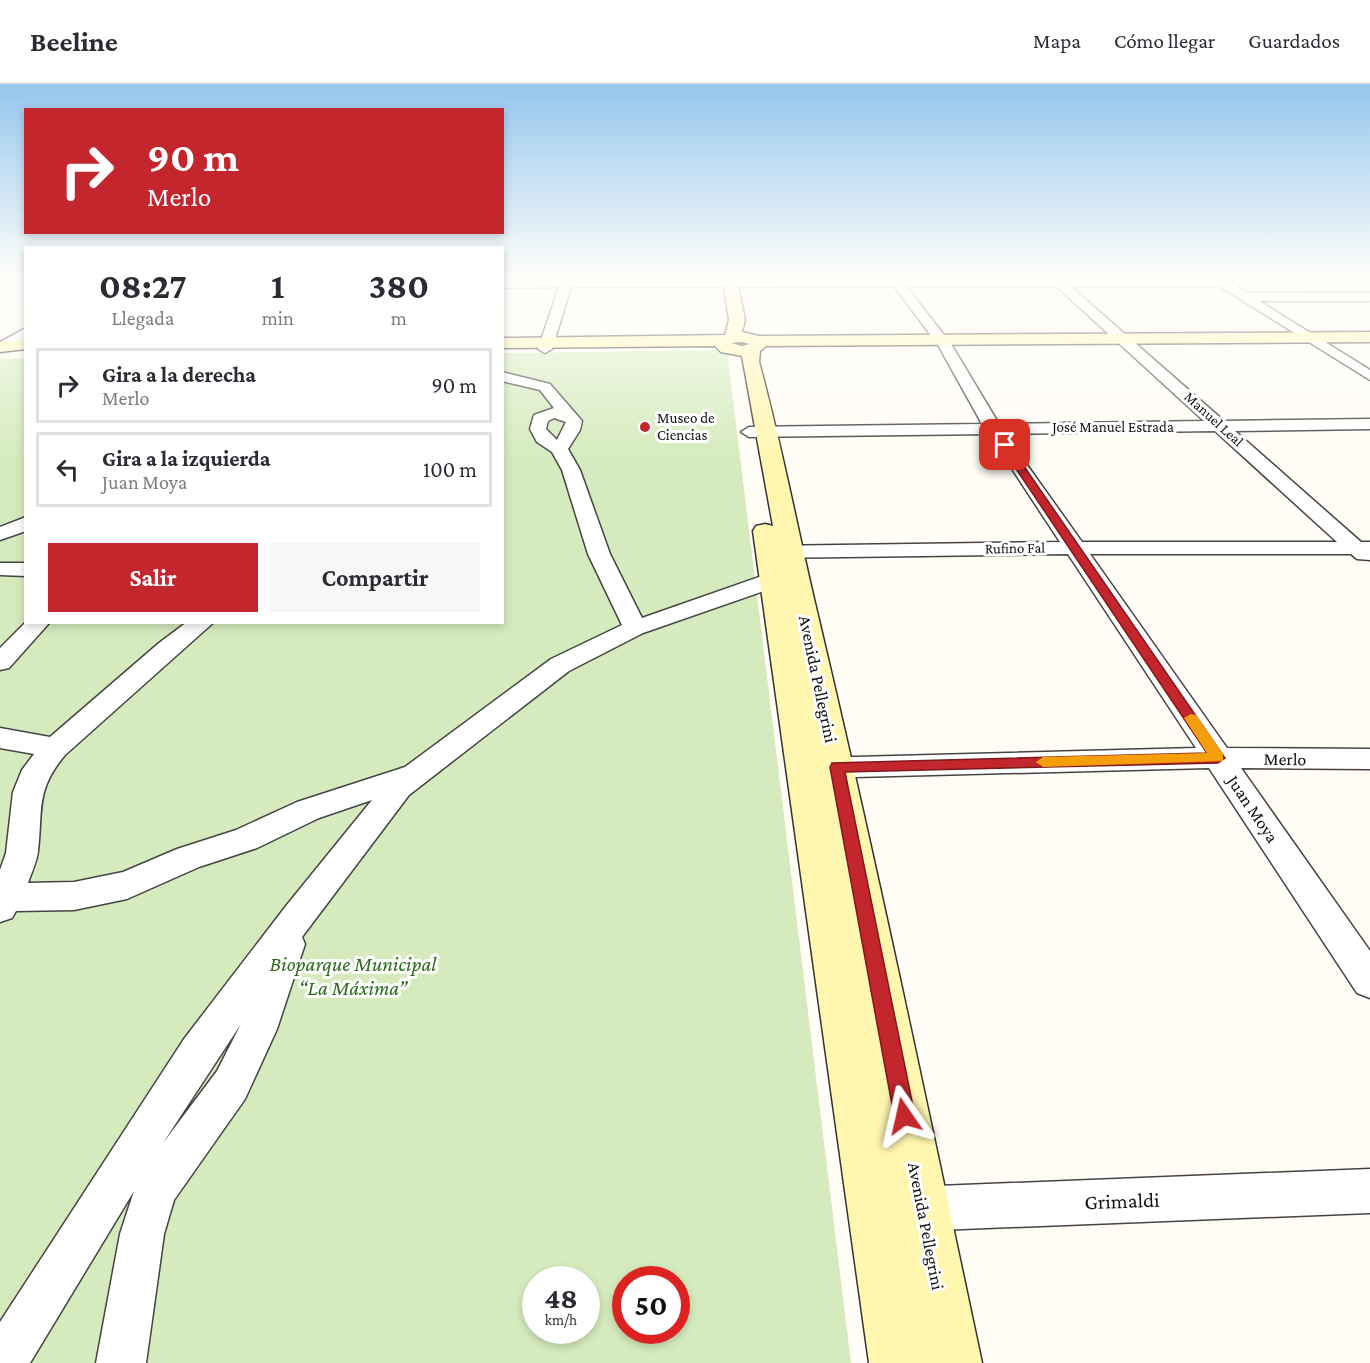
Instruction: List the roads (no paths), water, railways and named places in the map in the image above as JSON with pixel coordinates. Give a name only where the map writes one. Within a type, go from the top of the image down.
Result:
[{"type":"main road","points":[[504,349],[741,341],[1125,340],[1370,343]]},
{"type":"main road","points":[[1312,341],[1331,340]]},
{"type":"main road","name":"Avenida Pellegrini","points":[[741,341],[758,431],[777,561],[820,768],[922,1209],[952,1363]]},
{"type":"main road","points":[[504,343],[546,346]]},
{"type":"main road","points":[[0,347],[24,344]]},
{"type":"main road","points":[[0,347],[24,350]]},
{"type":"main road","name":"Avenida Pellegrini","points":[[820,768],[874,1206],[899,1363]]},
{"type":"street","points":[[546,346],[548,340]]},
{"type":"street","name":"Manuel Leal","points":[[1125,340],[1366,552]]},
{"type":"street","name":"Juan Moya","points":[[941,341],[993,428],[1370,981]]},
{"type":"street","points":[[1312,341],[1370,376]]},
{"type":"street","points":[[504,377],[545,387],[574,421],[572,430],[559,449]]},
{"type":"street","points":[[567,414],[552,413],[540,418],[538,429],[543,438],[559,449],[571,470],[598,554],[636,628]]},
{"type":"street","name":"José Manuel Estrada","points":[[758,431],[1370,424]]},
{"type":"street","points":[[0,534],[24,524]]},
{"type":"street","name":"Rufino Fal","points":[[415,775],[560,665],[777,561],[1074,548],[1366,552]]},
{"type":"street","points":[[0,569],[24,570]]},
{"type":"street","points":[[0,662],[37,624]]},
{"type":"street","points":[[200,624],[168,648],[55,748],[36,770],[28,792],[23,824],[22,854],[4,903],[74,897],[127,885],[188,858],[246,839],[308,810],[415,775]]},
{"type":"street","points":[[0,738],[55,748]]},
{"type":"street","name":"Merlo","points":[[820,768],[1218,758],[1370,759]]},
{"type":"street","points":[[3,1363],[53,1279],[198,1052],[298,916],[399,787],[415,775]]},
{"type":"street","points":[[121,1363],[142,1234],[156,1189],[231,1085],[258,1029],[298,916]]},
{"type":"street","name":"Grimaldi","points":[[874,1206],[922,1209],[1370,1191]]},
{"type":"place","name":"Museo de Ciencias","points":[[645,427]]},
{"type":"park label","name":"Bioparque Municipal “La Máxima”","points":[[353,976]]}]
